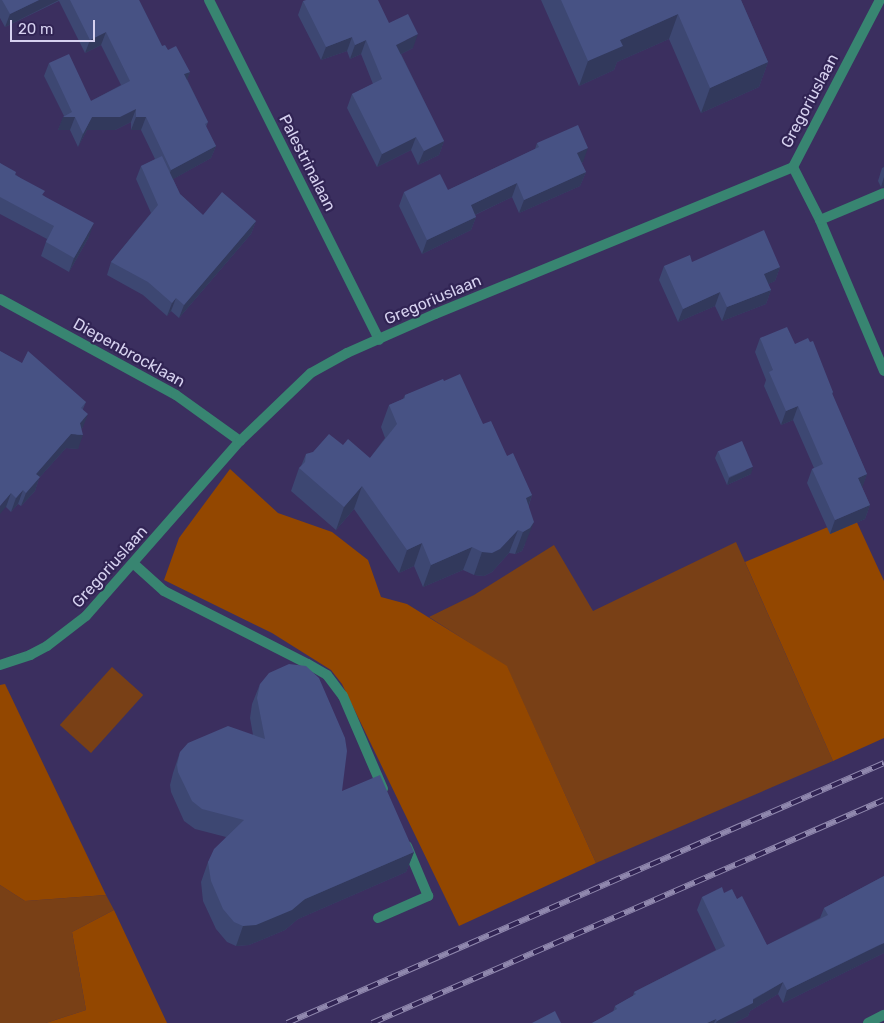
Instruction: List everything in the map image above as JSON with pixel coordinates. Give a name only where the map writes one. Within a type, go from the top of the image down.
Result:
[{"type":"street","name":"Palestrinalaan","points":[[209,0],[379,340]]},
{"type":"street","name":"Gregoriuslaan","points":[[0,665],[30,655],[60,637],[86,616],[134,564],[240,441],[311,373],[347,353],[434,314],[793,168],[880,0]]},
{"type":"street","points":[[793,168],[820,220],[884,371]]},
{"type":"street","points":[[820,220],[884,193]]},
{"type":"street","name":"Diepenbrocklaan","points":[[0,299],[176,395],[240,441]]},
{"type":"street","points":[[134,564],[164,591],[308,664],[327,676],[343,696],[386,796]]},
{"type":"street","points":[[378,918],[428,896],[401,832]]},
{"type":"street","points":[[868,1023],[884,1015]]},
{"type":"shaded area","points":[[230,469],[278,513],[332,532],[368,560],[381,597],[407,604],[507,666],[596,863],[459,926],[342,684],[331,670],[272,633],[164,580],[179,538]]},
{"type":"shaded area","points":[[854,516],[884,581],[884,738],[833,761],[745,562]]},
{"type":"shaded area","points":[[736,542],[833,761],[596,863],[507,667],[429,617],[474,595],[554,545],[593,611]]},
{"type":"shaded area","points":[[112,667],[143,695],[91,753],[60,725]]},
{"type":"shaded area","points":[[5,684],[106,895],[25,901],[0,885],[0,685]]},
{"type":"shaded area","points":[[0,885],[25,901],[106,895],[114,910],[72,932],[86,1010],[46,1023],[0,1023]]},
{"type":"shaded area","points":[[114,910],[167,1023],[46,1023],[86,1010],[72,932]]},
{"type":"building","points":[[2,0],[39,0],[10,14]]},
{"type":"building","points":[[70,0],[139,0],[162,46],[165,45],[168,50],[176,46],[190,72],[184,74],[208,122],[205,124],[216,146],[171,170],[146,117],[136,117],[136,109],[120,117],[92,117],[83,134],[75,117],[63,117],[72,112],[49,63],[69,54],[91,101],[130,81],[106,32],[90,40]]},
{"type":"building","points":[[378,0],[389,23],[408,14],[418,34],[396,45],[444,141],[424,151],[416,137],[382,154],[352,94],[382,79],[366,40],[355,45],[352,37],[326,47],[303,1]]},
{"type":"building","points":[[561,0],[741,0],[768,62],[710,88],[678,14],[620,40],[623,46],[588,61]]},
{"type":"building","points":[[578,125],[588,148],[577,153],[586,172],[524,200],[517,183],[471,205],[476,217],[427,240],[404,192],[440,174],[448,190],[539,147],[537,143]]},
{"type":"building","points":[[162,156],[180,194],[203,215],[222,192],[256,221],[184,305],[176,298],[172,303],[148,282],[111,262],[158,205],[141,166]]},
{"type":"building","points":[[0,163],[16,172],[15,175],[45,191],[42,195],[94,223],[74,258],[46,242],[54,226],[0,197]]},
{"type":"building","points":[[764,230],[780,267],[764,274],[771,290],[727,307],[720,292],[683,309],[664,266],[690,255],[692,262]]},
{"type":"building","points":[[787,327],[795,344],[808,338],[810,342],[813,341],[832,393],[867,474],[858,478],[870,505],[835,520],[812,469],[823,464],[798,406],[786,411],[769,372],[773,370],[760,338]]},
{"type":"building","points":[[0,351],[22,363],[28,351],[86,402],[81,408],[88,414],[80,423],[83,435],[71,434],[36,474],[40,477],[26,493],[23,490],[16,498],[11,493],[0,506]]},
{"type":"building","points":[[460,374],[483,424],[491,421],[507,456],[513,453],[532,495],[526,498],[534,522],[530,528],[523,532],[518,530],[500,549],[492,553],[482,552],[472,547],[431,565],[422,543],[407,550],[362,486],[344,507],[299,468],[305,462],[306,454],[313,452],[329,434],[343,445],[348,439],[370,458],[397,424],[389,405],[405,398],[405,395]]},
{"type":"building","points":[[742,441],[753,467],[729,477],[718,451]]},
{"type":"building","points":[[289,664],[306,666],[319,678],[345,738],[347,751],[342,791],[380,775],[414,852],[305,899],[292,910],[256,925],[243,926],[234,922],[223,909],[211,881],[208,862],[214,849],[244,820],[202,809],[192,801],[178,772],[177,765],[180,752],[188,743],[228,726],[265,739],[257,698],[260,684],[269,673]]},
{"type":"building","points":[[884,876],[884,943],[787,990],[783,982],[753,999],[753,1003],[717,1021],[716,1019],[707,1023],[592,1023],[617,1009],[615,1006],[636,994],[634,992],[725,946],[702,897],[722,887],[724,893],[732,889],[737,899],[742,896],[767,945],[828,915],[824,908]]},
{"type":"building","points":[[555,1011],[561,1023],[532,1023]]},
{"type":"railway","points":[[287,1023],[884,763]]},
{"type":"railway","points":[[372,1023],[884,800]]}]
